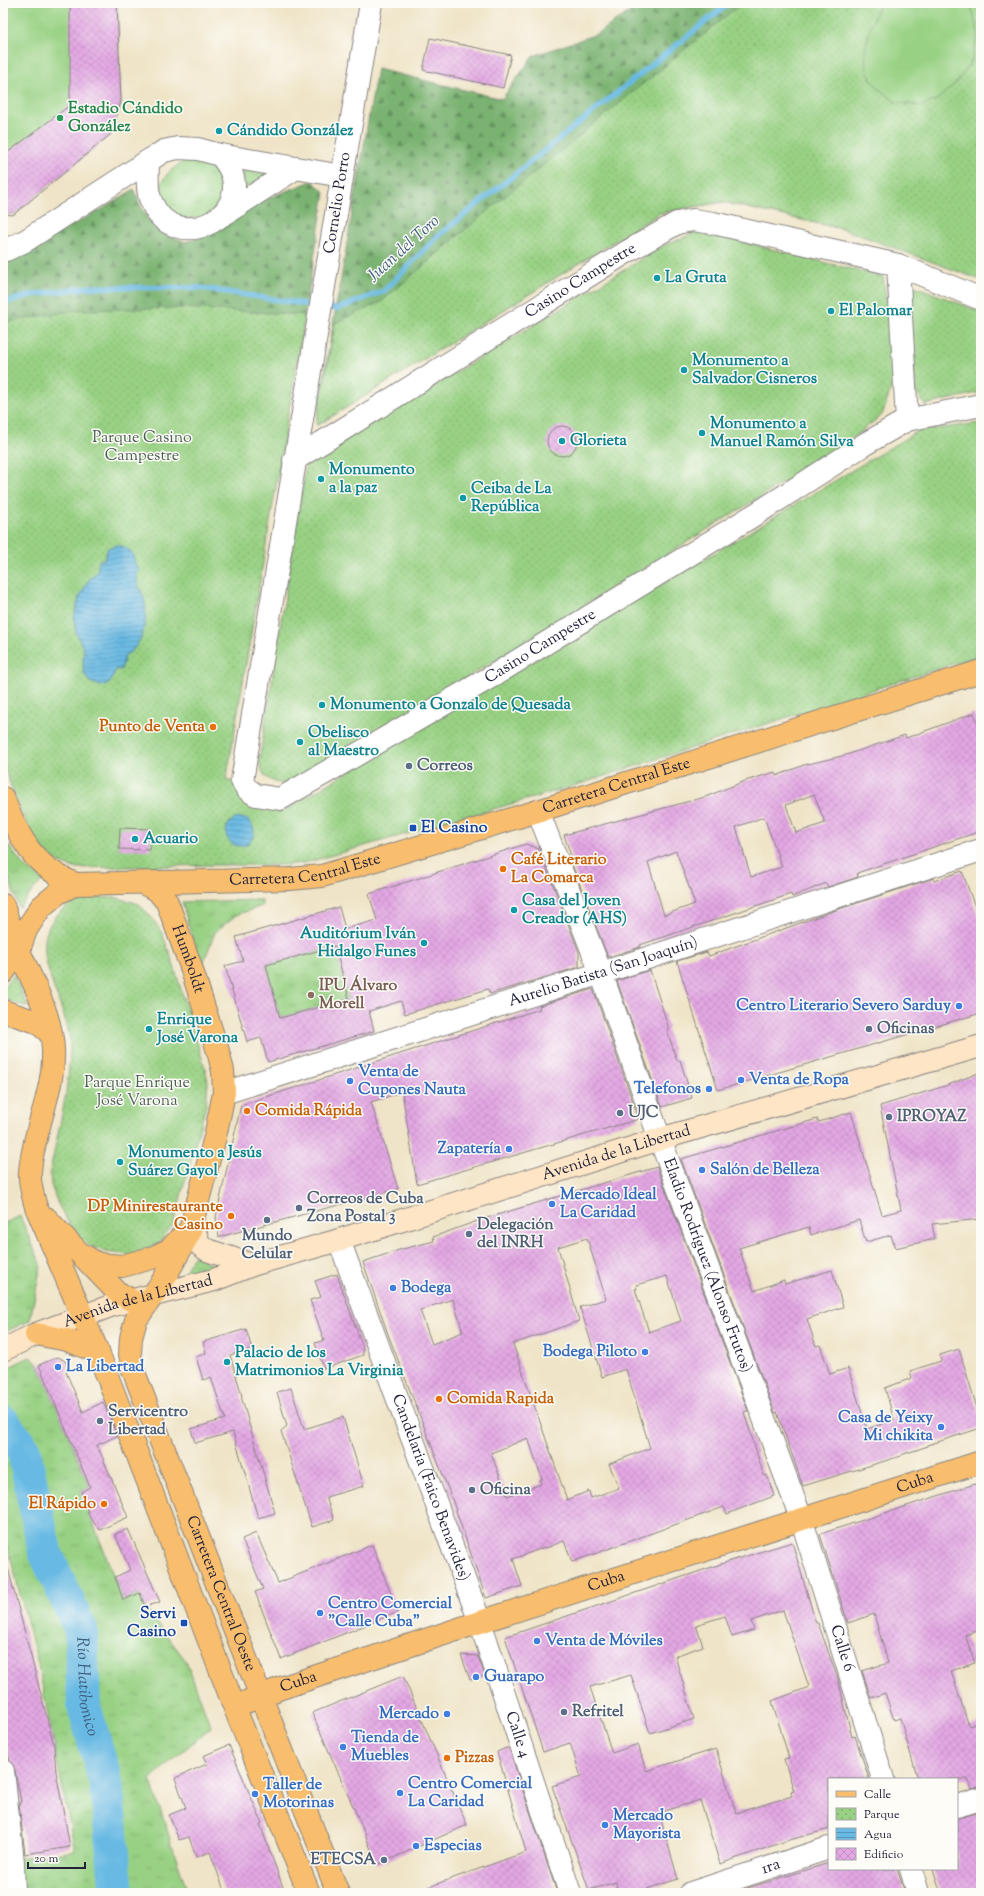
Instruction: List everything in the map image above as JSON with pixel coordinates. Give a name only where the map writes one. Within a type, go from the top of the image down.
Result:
[{"type":"main road","name":"Carretera Central Este","points":[[3,973],[19,950],[26,930],[41,907],[58,893],[76,884],[290,879],[322,876],[538,811],[981,671]]},
{"type":"main road","points":[[3,798],[17,831],[40,863],[60,877],[76,884]]},
{"type":"main road","name":"Humboldt","points":[[142,883],[157,890],[166,902],[190,964],[218,1050],[223,1071],[224,1093],[215,1137],[192,1225],[177,1257],[152,1296]]},
{"type":"main road","points":[[3,905],[19,950],[43,1006],[53,1048],[52,1074],[30,1173],[31,1188],[36,1207],[82,1315]]},
{"type":"main road","points":[[3,1011],[37,1022],[50,1033]]},
{"type":"main road","name":"Avenida de la Libertad","points":[[3,1350],[82,1315],[131,1300],[214,1280],[252,1265],[339,1240],[660,1139],[981,1046]]},
{"type":"main road","points":[[36,1207],[78,1253],[117,1292],[131,1300]]},
{"type":"main road","points":[[78,1253],[98,1264],[128,1265],[152,1258],[170,1250],[192,1225]]},
{"type":"main road","name":"Avenida de la Libertad","points":[[192,1225],[200,1245],[207,1250],[252,1265]]},
{"type":"main road","name":"Carretera Central Oeste","points":[[152,1296],[136,1320],[131,1338],[130,1354],[133,1370],[338,1893]]},
{"type":"main road","name":"Carretera Central Oeste","points":[[82,1315],[98,1352],[202,1619],[234,1706]]},
{"type":"main road","points":[[30,1337],[67,1340],[98,1352]]},
{"type":"main road","name":"Cuba","points":[[234,1706],[480,1622],[801,1518],[981,1462]]},
{"type":"main road","points":[[273,1726],[278,1705],[295,1684]]},
{"type":"main road","points":[[234,1706],[309,1893]]},
{"type":"street","name":"Cornelio Porro","points":[[325,284],[371,3]]},
{"type":"street","points":[[3,249],[6,250],[25,241],[148,161],[164,152],[178,148],[198,149],[220,155],[342,176]]},
{"type":"street","points":[[218,218],[229,205],[233,193],[234,179],[230,166],[220,155]]},
{"type":"street","points":[[148,161],[149,196],[155,210],[165,220],[178,227],[193,229],[207,225],[296,168]]},
{"type":"street","name":"Casino Campestre","points":[[294,460],[625,253],[677,223],[693,220],[713,223],[898,265],[981,299]]},
{"type":"street","points":[[898,265],[907,420]]},
{"type":"street","name":"Casino Campestre","points":[[325,284],[294,460],[242,781],[247,789],[256,795],[280,799],[496,674],[759,512],[865,444],[907,420],[981,405]]},
{"type":"street","name":"Eladio Rodríguez (Alonso Frutos)","points":[[538,811],[601,973],[660,1139],[801,1518]]},
{"type":"street","name":"Aurelio Batista (San Joaquín)","points":[[224,1093],[981,850]]},
{"type":"street","name":"Candelaria (Faico Benavides)","points":[[339,1240],[480,1622]]},
{"type":"street","name":"Calle 6","points":[[801,1518],[883,1778]]},
{"type":"street","name":"Calle 4","points":[[480,1622],[570,1893]]},
{"type":"street","points":[[3,1771],[8,1861],[14,1893]]},
{"type":"street","points":[[958,1806],[981,1799]]},
{"type":"street","name":"1ra","points":[[691,1893],[828,1848]]},
{"type":"street","points":[[911,1870],[918,1893]]},
{"type":"green space","name":"Estadio Cándido González","points":[[3,3],[117,3],[121,103],[111,134],[13,215],[3,214]]},
{"type":"green space","points":[[643,3],[827,3],[843,229],[722,202],[660,213],[318,425],[316,424],[377,69],[502,99],[533,56],[597,34]]},
{"type":"green space","points":[[742,3],[981,3],[981,280],[843,229],[722,202],[660,213],[318,425],[316,424],[335,323],[381,302],[486,212]]},
{"type":"green space","points":[[883,3],[967,3],[972,9],[978,34],[971,62],[957,82],[938,99],[922,106],[896,102],[879,89],[871,79],[866,67],[865,51],[870,28],[877,10]]},
{"type":"green space","points":[[191,160],[203,163],[213,169],[221,183],[221,198],[218,205],[207,218],[177,218],[164,204],[161,197],[160,189],[166,176],[177,166]]},
{"type":"green space","points":[[244,165],[272,171],[243,190]]},
{"type":"green space","points":[[312,181],[325,192],[226,781],[75,868],[62,864],[49,855],[40,845],[24,819],[3,764],[3,261],[6,262],[104,208],[134,189],[142,209],[157,231],[186,242],[215,230],[261,201]]},
{"type":"green space","points":[[699,231],[883,277],[896,374],[882,415],[841,447],[434,698],[288,785],[273,781],[266,777],[259,762],[306,464],[663,246]]},
{"type":"green space","points":[[907,283],[981,312],[981,392],[925,405],[916,392]]},
{"type":"green space","name":"Parque Casino Campestre","points":[[183,308],[305,315],[226,781],[242,781],[279,799],[280,813],[918,431],[981,423],[981,655],[567,788],[305,863],[280,865],[75,868],[60,863],[49,855],[40,845],[24,819],[3,764],[3,323],[75,310]]},
{"type":"green space","points":[[3,838],[22,864],[43,880],[19,908],[3,861]]},
{"type":"green space","name":"Parque Enrique José Varona","points":[[114,897],[139,904],[152,918],[162,933],[172,960],[208,1082],[206,1105],[173,1225],[157,1245],[131,1255],[106,1252],[87,1245],[73,1231],[58,1204],[51,1185],[50,1172],[66,1093],[70,1046],[68,1029],[49,973],[45,955],[45,938],[51,922],[65,908],[75,901],[86,898]]},
{"type":"green space","points":[[262,900],[262,906],[236,915],[215,932],[201,969],[182,902]]},
{"type":"green space","points":[[335,946],[349,999],[280,1018],[266,965]]},
{"type":"green space","points":[[14,975],[28,1007],[3,999],[3,987]]},
{"type":"green space","points":[[20,1216],[41,1265],[30,1320],[3,1333],[3,1224]]},
{"type":"green space","points":[[195,1254],[206,1262],[220,1267],[181,1278]]},
{"type":"green space","points":[[30,1357],[39,1365],[90,1487],[81,1492],[123,1600],[140,1593],[145,1607],[186,1661],[211,1727],[150,1779],[188,1893],[20,1893],[17,1858],[75,1851],[38,1664],[3,1528],[3,1370]]},
{"type":"water","points":[[117,545],[130,551],[135,565],[139,568],[137,578],[144,600],[146,618],[140,640],[131,651],[125,655],[121,670],[116,669],[110,683],[101,686],[90,682],[84,673],[84,650],[76,633],[74,617],[79,598],[88,581],[97,572],[99,560],[104,560],[108,548]]},
{"type":"water","points":[[240,818],[250,822],[254,832],[250,842],[240,846],[230,842],[226,832],[230,822]]},
{"type":"building","points":[[70,3],[117,3],[121,102],[111,134],[13,215],[3,214],[3,156],[70,105]]},
{"type":"building","points":[[430,38],[511,55],[503,88],[423,70]]},
{"type":"building","name":"Glorieta","points":[[562,426],[572,431],[577,441],[572,451],[562,456],[552,451],[547,441],[552,431]]},
{"type":"building","points":[[974,713],[981,732],[981,831],[857,873],[858,877],[828,887],[826,883],[792,897],[791,894],[608,957],[571,862],[573,862],[564,835],[705,797],[745,781],[775,772],[776,776],[804,765],[846,755],[905,735],[906,738]],"holes":[[[814,794],[825,823],[796,833],[786,805]],[[764,817],[782,867],[751,877],[736,827]],[[676,851],[695,904],[664,915],[648,862]]]},
{"type":"building","name":"Acuario","points":[[120,828],[151,829],[150,850],[119,849]]},
{"type":"building","points":[[526,844],[539,849],[579,952],[579,967],[490,994],[488,989],[405,1014],[401,1001],[369,1011],[374,1031],[268,1062],[261,1038],[247,1042],[225,966],[243,961],[236,937],[339,907],[345,929],[377,920],[369,894]],"holes":[[[335,946],[349,999],[280,1018],[266,965]]]},
{"type":"building","points":[[962,871],[981,924],[981,1013],[718,1090],[677,961],[707,952],[709,956],[836,910],[934,878],[934,881]]},
{"type":"building","points":[[650,970],[668,1026],[668,1033],[677,1061],[680,1060],[692,1098],[662,1107],[617,981]]},
{"type":"building","points":[[593,989],[639,1119],[417,1184],[402,1092],[371,1102],[398,1189],[219,1237],[216,1217],[241,1105],[540,1009],[539,1006]]},
{"type":"building","points":[[981,1072],[981,1142],[977,1142],[981,1159],[981,1219],[932,1224],[935,1239],[895,1248],[891,1235],[866,1242],[859,1220],[811,1235],[809,1227],[739,1248],[754,1291],[784,1280],[785,1284],[832,1270],[843,1307],[807,1319],[816,1346],[820,1345],[830,1374],[848,1368],[867,1429],[894,1420],[885,1388],[912,1378],[910,1371],[941,1361],[940,1355],[959,1349],[981,1421],[981,1428],[928,1445],[901,1456],[803,1486],[777,1412],[775,1413],[681,1159],[817,1119],[819,1122],[851,1112],[882,1215],[901,1210],[880,1106],[948,1085]]},
{"type":"building","points":[[657,1167],[748,1411],[744,1412],[764,1476],[767,1475],[774,1496],[727,1514],[724,1507],[572,1562],[564,1541],[546,1548],[545,1547],[513,1559],[522,1586],[486,1598],[451,1496],[388,1334],[363,1262],[399,1250],[434,1241],[433,1237],[480,1220]],"holes":[[[587,1238],[606,1299],[580,1307],[602,1377],[626,1369],[650,1448],[609,1464],[619,1488],[591,1498],[589,1491],[567,1500],[513,1344],[579,1321],[558,1247]],[[667,1276],[681,1321],[649,1332],[635,1289],[637,1289],[636,1285]],[[453,1299],[463,1332],[432,1344],[420,1310]],[[528,1438],[542,1479],[540,1480],[541,1484],[507,1496],[491,1453]]]},
{"type":"building","points":[[337,1274],[363,1348],[363,1355],[324,1369],[315,1343],[324,1340],[310,1300],[321,1297],[315,1281]]},
{"type":"building","points":[[246,1329],[252,1349],[230,1355],[275,1513],[258,1518],[233,1432],[195,1443],[191,1429],[225,1419],[211,1377],[203,1380],[196,1357],[206,1353],[203,1342]]},
{"type":"building","points":[[58,1357],[65,1361],[69,1370],[66,1372],[83,1412],[103,1402],[117,1436],[97,1445],[128,1517],[100,1530],[90,1518],[81,1492],[90,1487],[39,1365]]},
{"type":"building","points":[[291,1388],[304,1429],[343,1417],[364,1486],[326,1497],[334,1520],[312,1527],[281,1431],[287,1426],[277,1392]]},
{"type":"building","points":[[981,1482],[981,1630],[965,1635],[975,1663],[951,1671],[969,1726],[981,1722],[981,1787],[972,1789],[968,1779],[918,1778],[900,1718],[894,1720],[885,1693],[871,1698],[862,1671],[888,1663],[874,1614],[848,1623],[820,1534]]},
{"type":"building","points":[[128,1529],[160,1602],[145,1607],[140,1593],[123,1600],[115,1577],[130,1570],[115,1534]]},
{"type":"building","points":[[256,1533],[278,1583],[372,1545],[398,1612],[281,1659],[255,1592],[263,1589],[242,1539]]},
{"type":"building","points":[[792,1542],[816,1623],[818,1623],[838,1679],[852,1737],[855,1736],[869,1778],[828,1778],[828,1829],[786,1841],[720,1864],[700,1800],[659,1813],[678,1879],[634,1893],[619,1893],[616,1882],[589,1890],[552,1786],[581,1777],[570,1743],[543,1752],[505,1637],[721,1564]],"holes":[[[783,1610],[809,1687],[772,1701],[789,1758],[784,1759],[794,1791],[791,1792],[792,1796],[736,1813],[716,1749],[646,1771],[638,1744],[612,1753],[590,1687],[631,1675],[650,1733],[694,1719],[675,1656],[703,1646],[696,1625],[725,1616],[732,1637],[754,1630],[751,1621]]]},
{"type":"building","points":[[8,1568],[54,1745],[56,1772],[70,1847],[25,1854],[19,1803],[21,1802],[15,1770],[10,1761],[3,1733],[3,1569]]},
{"type":"building","points":[[461,1655],[478,1656],[485,1676],[470,1680]]},
{"type":"building","name":"Centro Comercial La Caridad","points":[[403,1676],[467,1825],[377,1865],[363,1829],[312,1713]]},
{"type":"building","points":[[229,1745],[262,1823],[260,1824],[285,1893],[225,1893],[210,1852],[196,1857],[189,1837],[179,1840],[169,1815],[186,1808],[175,1778],[207,1764],[203,1756]]},
{"type":"building","points":[[509,1748],[557,1893],[417,1893],[417,1891],[526,1852],[497,1752]]},
{"type":"building","points":[[981,1812],[981,1893],[941,1893],[933,1870],[958,1870],[958,1818]]},
{"type":"building","points":[[828,1863],[828,1870],[897,1870],[905,1893],[738,1893],[738,1891]]},
{"type":"waterway","name":"Juan del Toro","points":[[326,307],[337,309],[384,291],[438,236],[729,3]]},
{"type":"waterway","name":"Juan del Toro","points":[[3,303],[31,295],[91,287],[201,288],[317,306]]},
{"type":"waterway","name":"Río Hatibonico","points":[[3,1422],[24,1451],[45,1552],[81,1630],[84,1706],[106,1783],[117,1893]]},
{"type":"place","name":"Estadio Cándido González","points":[[60,118]]},
{"type":"place","name":"Cándido González","points":[[219,131]]},
{"type":"place","name":"La Gruta","points":[[657,278]]},
{"type":"place","name":"El Palomar","points":[[831,311]]},
{"type":"place","name":"Monumento a Salvador Cisneros","points":[[684,370]]},
{"type":"place","name":"Monumento a Manuel Ramón Silva","points":[[702,433]]},
{"type":"place","name":"Glorieta","points":[[562,441]]},
{"type":"place","name":"Monumento a la paz","points":[[321,479]]},
{"type":"place","name":"Ceiba de La República","points":[[463,498]]},
{"type":"place","name":"Monumento a Gonzalo de Quesada","points":[[322,705]]},
{"type":"place","name":"Punto de Venta","points":[[213,727]]},
{"type":"place","name":"Obelisco al Maestro","points":[[300,742]]},
{"type":"place","name":"Correos","points":[[409,766]]},
{"type":"place","name":"El Casino","points":[[413,828]]},
{"type":"place","name":"Acuario","points":[[135,839]]},
{"type":"place","name":"Café Literario La Comarca","points":[[503,869]]},
{"type":"place","name":"Casa del Joven Creador (AHS)","points":[[514,910]]},
{"type":"place","name":"Auditórium Iván Hidalgo Funes","points":[[424,943]]},
{"type":"place","name":"IPU Álvaro Morell","points":[[311,995]]},
{"type":"place","name":"Centro Literario Severo Sarduy","points":[[959,1006]]},
{"type":"place","name":"Enrique José Varona","points":[[149,1029]]},
{"type":"place","name":"Oficinas","points":[[869,1029]]},
{"type":"place","name":"Venta de Ropa","points":[[741,1080]]},
{"type":"place","name":"Venta de Cupones Nauta","points":[[350,1081]]},
{"type":"place","name":"Telefonos","points":[[709,1089]]},
{"type":"place","name":"Comida Rápida","points":[[247,1111]]},
{"type":"place","name":"UJC","points":[[620,1113]]},
{"type":"place","name":"IPROYAZ","points":[[889,1117]]},
{"type":"place","name":"Zapatería","points":[[509,1149]]},
{"type":"place","name":"Monumento a Jesús Suárez Gayol","points":[[120,1162]]},
{"type":"place","name":"Salón de Belleza","points":[[702,1170]]},
{"type":"place","name":"Mercado Ideal La Caridad","points":[[552,1204]]},
{"type":"place","name":"Correos de Cuba Zona Postal 3","points":[[299,1208]]},
{"type":"place","name":"DP Minirestaurante Casino","points":[[231,1216]]},
{"type":"place","name":"Mundo Celular","points":[[267,1220]]},
{"type":"place","name":"Delegación del INRH","points":[[469,1234]]},
{"type":"place","name":"Bodega","points":[[393,1288]]},
{"type":"place","name":"Bodega Piloto","points":[[645,1352]]},
{"type":"place","name":"Palacio de los Matrimonios La Virginia","points":[[227,1362]]},
{"type":"place","name":"La Libertad","points":[[58,1367]]},
{"type":"place","name":"Comida Rapida","points":[[439,1399]]},
{"type":"place","name":"Servicentro Libertad","points":[[100,1421]]},
{"type":"place","name":"Casa de Yeixy Mi chikita","points":[[941,1427]]},
{"type":"place","name":"Oficina","points":[[472,1490]]},
{"type":"place","name":"El Rápido","points":[[104,1504]]},
{"type":"place","name":"Centro Comercial \"Calle Cuba\"","points":[[320,1613]]},
{"type":"place","name":"Servi Casino","points":[[184,1623]]},
{"type":"place","name":"Venta de Móviles","points":[[537,1641]]},
{"type":"place","name":"Guarapo","points":[[476,1677]]},
{"type":"place","name":"Refritel","points":[[564,1712]]},
{"type":"place","name":"Mercado","points":[[447,1714]]},
{"type":"place","name":"Tienda de Muebles","points":[[343,1747]]},
{"type":"place","name":"Pizzas","points":[[447,1758]]},
{"type":"place","name":"Centro Comercial La Caridad","points":[[400,1793]]},
{"type":"place","name":"Taller de Motorinas","points":[[255,1794]]},
{"type":"place","name":"Mercado Mayorista","points":[[605,1825]]},
{"type":"place","name":"Especias","points":[[416,1846]]},
{"type":"place","name":"ETECSA","points":[[384,1860]]}]
